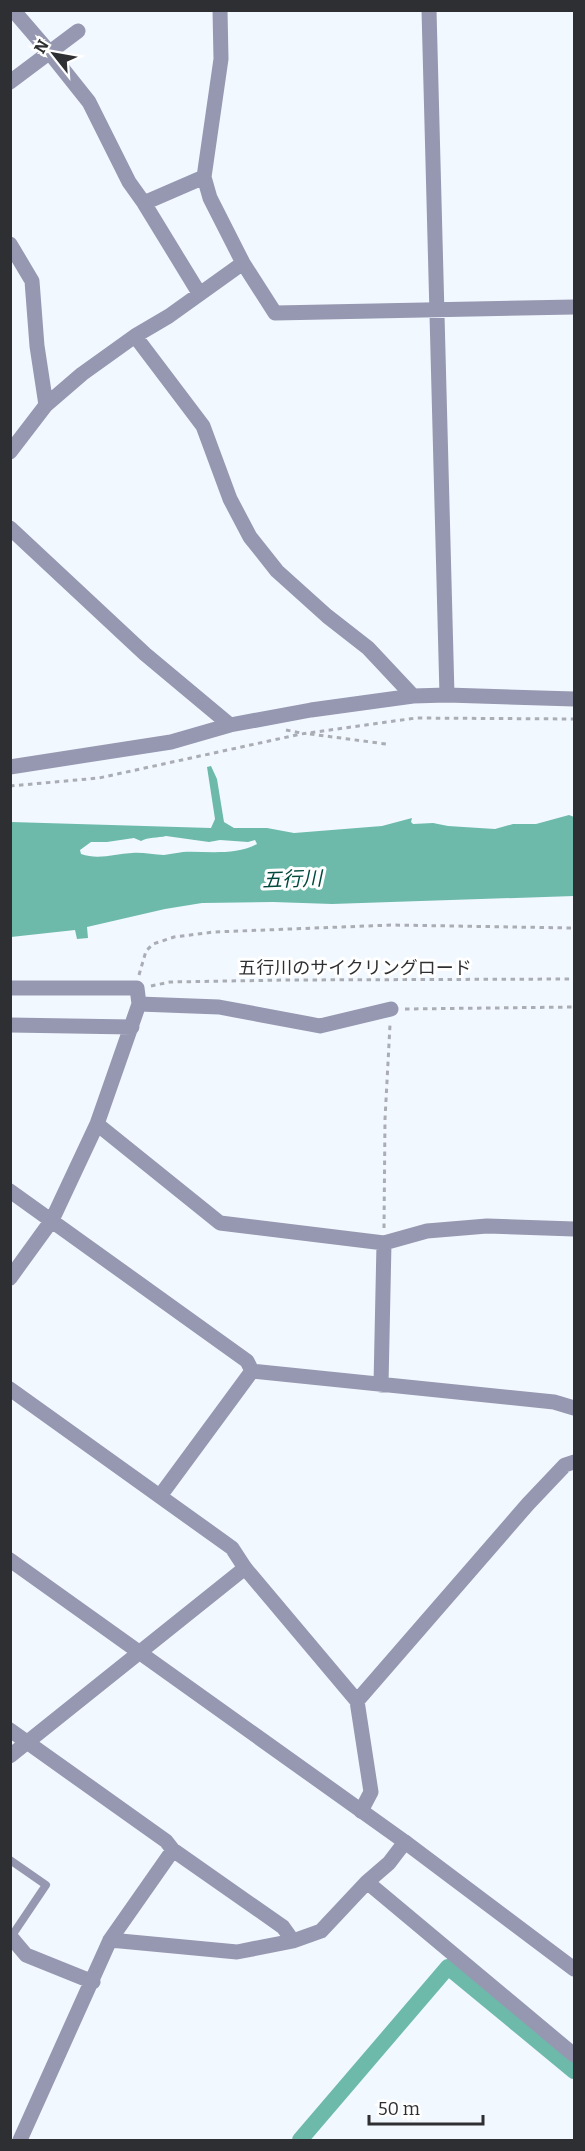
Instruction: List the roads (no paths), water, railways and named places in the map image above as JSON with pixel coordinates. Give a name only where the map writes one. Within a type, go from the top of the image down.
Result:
[{"type":"street","points":[[12,10],[50,52],[89,102],[129,182],[144,202],[199,293]]},
{"type":"street","points":[[220,10],[221,59],[204,177],[210,198],[243,263],[275,313],[574,307]]},
{"type":"street","points":[[429,10],[447,695]]},
{"type":"street","points":[[10,82],[78,31]]},
{"type":"street","points":[[144,202],[204,177]]},
{"type":"street","points":[[10,244],[32,281],[46,405]]},
{"type":"street","points":[[10,452],[46,405],[82,374],[243,263]]},
{"type":"street","points":[[135,336],[203,426],[230,499],[257,545],[277,571],[327,616],[368,648],[413,696]]},
{"type":"street","points":[[10,528],[145,654],[230,725]]},
{"type":"street","points":[[10,767],[171,742],[230,725],[311,710],[413,696],[574,699]]},
{"type":"street","points":[[10,988],[137,988],[139,1004],[97,1124],[52,1220],[10,1278]]},
{"type":"street","points":[[139,1004],[219,1007],[320,1026],[391,1009]]},
{"type":"street","points":[[10,1025],[132,1027]]},
{"type":"street","points":[[97,1124],[220,1223],[384,1243],[427,1231],[488,1226],[574,1229]]},
{"type":"street","points":[[10,1191],[247,1361],[252,1371]]},
{"type":"street","points":[[381,1385],[384,1243]]},
{"type":"street","points":[[252,1371],[554,1402],[574,1408]]},
{"type":"street","points":[[160,1496],[252,1371]]},
{"type":"street","points":[[10,1389],[232,1548],[245,1568],[357,1701],[371,1792],[361,1811]]},
{"type":"street","points":[[357,1701],[528,1504],[565,1465],[574,1462]]},
{"type":"street","points":[[10,1560],[405,1842],[574,1968]]},
{"type":"street","points":[[10,1756],[245,1568]]},
{"type":"street","points":[[10,1730],[166,1841],[173,1850],[283,1927],[293,1941]]},
{"type":"street","points":[[110,1940],[237,1952],[293,1941],[321,1931],[367,1882],[389,1863],[405,1842]]},
{"type":"street","points":[[20,2140],[110,1940],[173,1850]]},
{"type":"street","points":[[367,1882],[574,2055]]},
{"type":"street","points":[[11,1936],[26,1955],[93,1982]]},
{"type":"lane","points":[[10,1860],[46,1885],[11,1936]]},
{"type":"water","name":"五行川","points":[[211,766],[217,779],[224,822],[234,828],[267,828],[294,833],[382,826],[412,818],[413,824],[433,823],[495,829],[513,824],[536,824],[569,815],[574,817],[574,896],[332,904],[202,903],[87,927],[88,938],[77,939],[75,930],[11,937],[11,822],[211,828],[215,819],[207,767]],"holes":[[[166,836],[209,842],[255,840],[257,844],[230,852],[183,852],[164,855],[136,853],[94,857],[81,854],[80,850],[91,842],[134,838],[141,841]]]},
{"type":"waterway","points":[[300,2140],[448,1967],[574,2071]]}]
